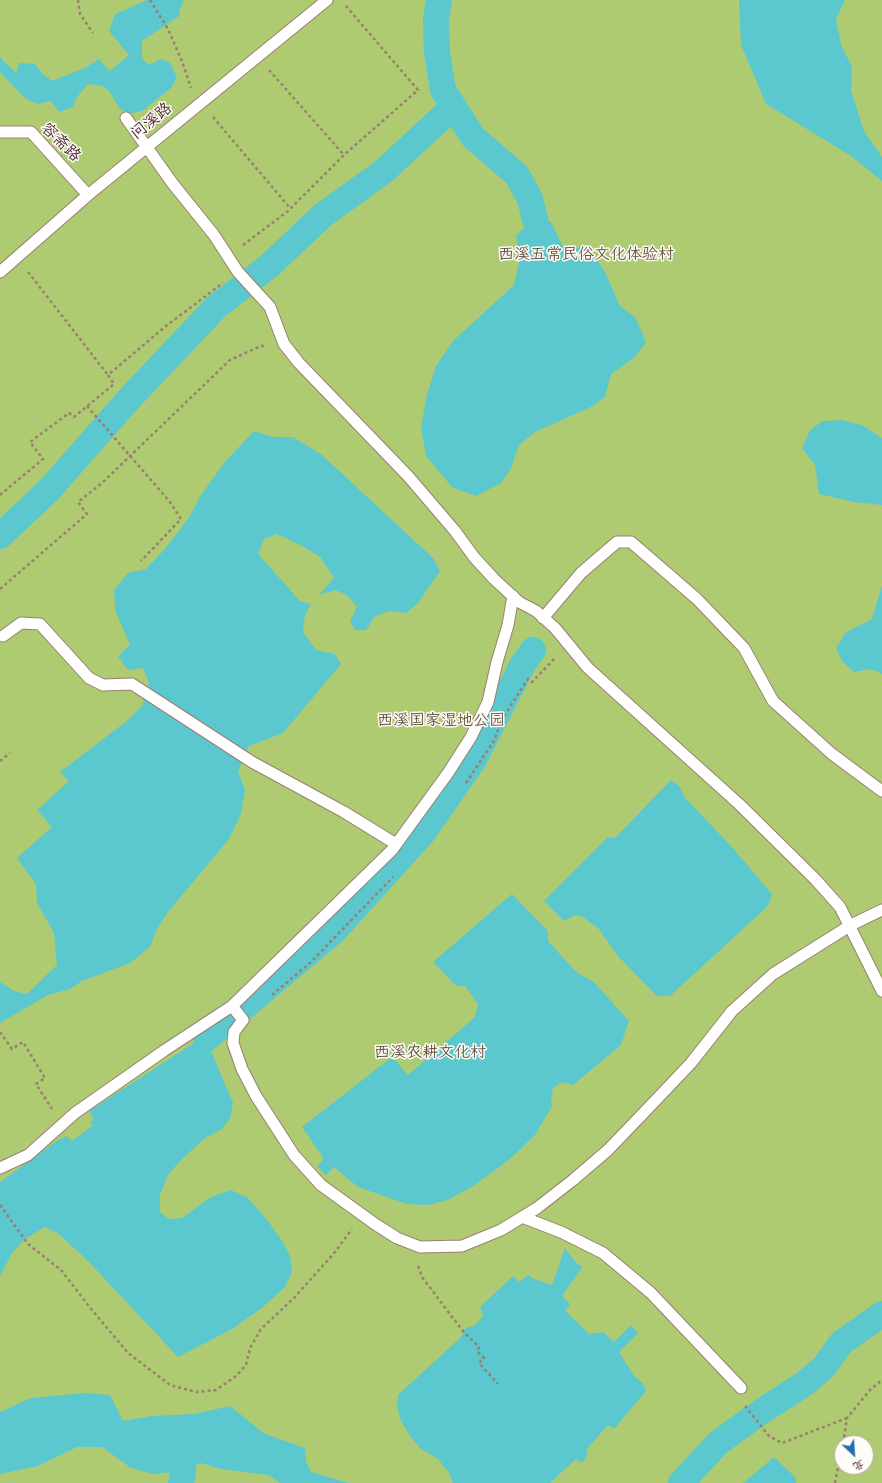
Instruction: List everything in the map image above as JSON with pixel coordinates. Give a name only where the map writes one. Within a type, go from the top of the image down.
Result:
[{"type":"lane","name":"问溪路","points":[[0,272],[88,195],[258,58],[327,0]]},
{"type":"lane","points":[[126,118],[146,148],[214,235],[238,272],[270,307],[284,344],[299,363],[408,476],[455,531],[474,557],[513,596],[555,628],[588,668],[739,804],[815,880],[840,907],[882,991]]},
{"type":"lane","name":"容斋路","points":[[0,132],[31,132],[88,195]]},
{"type":"lane","points":[[543,618],[581,573],[617,542],[631,542],[697,599],[744,648],[773,701],[832,754],[882,791]]},
{"type":"lane","points":[[0,1168],[28,1155],[75,1114],[165,1050],[232,1006],[359,883],[396,844],[448,774],[470,737],[488,702],[497,662],[508,624],[513,596]]},
{"type":"lane","points":[[3,636],[21,623],[40,624],[89,678],[103,684],[132,684],[252,762],[344,812],[396,844]]},
{"type":"lane","points":[[232,1006],[242,1020],[234,1032],[233,1043],[242,1068],[256,1096],[294,1155],[321,1185],[397,1238],[420,1247],[462,1246],[501,1230],[522,1217],[573,1180],[608,1150],[691,1063],[732,1011],[773,974],[850,925],[882,910]]},
{"type":"lane","points":[[522,1217],[561,1232],[603,1253],[651,1293],[741,1388]]},
{"type":"path","points":[[78,0],[80,14],[93,34]]},
{"type":"path","points":[[150,0],[168,29],[192,86],[187,91]]},
{"type":"path","points":[[228,257],[290,208],[344,155],[418,90],[340,0]]},
{"type":"path","points":[[258,58],[344,155]]},
{"type":"path","points":[[201,103],[290,208]]},
{"type":"path","points":[[0,495],[42,459],[30,442],[70,413],[74,417],[114,384],[108,374],[17,257]]},
{"type":"path","points":[[108,374],[166,326],[238,272]]},
{"type":"path","points":[[0,589],[87,514],[78,502],[102,483],[230,360],[261,346],[284,344]]},
{"type":"path","points":[[86,406],[120,442],[170,502],[181,519],[141,561]]},
{"type":"path","points":[[0,761],[10,753]]},
{"type":"path","points":[[0,1032],[12,1049],[23,1042],[45,1078],[36,1084],[62,1125]]},
{"type":"path","points":[[0,1205],[28,1244],[61,1270],[128,1353],[170,1385],[196,1392],[216,1390],[236,1376],[246,1365],[250,1348],[261,1328],[294,1298],[335,1252],[362,1215]]},
{"type":"path","points":[[410,1243],[422,1277],[462,1330],[479,1347],[477,1351],[484,1358],[479,1363],[498,1384]]},
{"type":"path","points":[[844,1435],[847,1418],[870,1390],[882,1380]]},
{"type":"path","points":[[745,1405],[768,1436],[782,1443],[847,1418]]},
{"type":"green space","name":"西溪国家湿地公园","points":[[0,0],[882,0],[882,1483],[0,1483]]},
{"type":"water","points":[[147,0],[184,0],[179,11],[179,16],[142,41],[142,58],[149,65],[161,59],[170,63],[177,77],[172,87],[144,110],[129,114],[119,108],[110,92],[103,86],[88,84],[77,97],[73,107],[59,112],[51,101],[37,104],[25,98],[0,72],[0,56],[3,61],[16,73],[19,63],[35,64],[42,73],[52,81],[85,68],[99,59],[110,71],[129,55],[109,31],[115,14]]},
{"type":"water","points":[[739,0],[845,0],[836,19],[841,45],[852,67],[851,91],[864,131],[882,157],[882,181],[851,156],[766,104],[741,45]]},
{"type":"water","points":[[541,217],[551,222],[563,247],[583,248],[593,255],[604,270],[620,306],[635,317],[646,342],[635,357],[611,374],[605,397],[593,406],[535,432],[519,445],[511,468],[501,483],[476,496],[452,487],[426,456],[421,427],[427,395],[436,366],[453,341],[514,285],[520,258],[516,235],[535,219]]},
{"type":"water","points":[[842,420],[862,425],[882,438],[882,505],[854,502],[819,494],[815,465],[802,448],[810,430],[823,421]]},
{"type":"water","points":[[254,431],[273,437],[293,437],[322,455],[433,558],[440,571],[418,603],[406,613],[389,611],[375,616],[366,630],[355,630],[350,621],[357,607],[347,595],[335,590],[319,595],[334,578],[320,557],[304,547],[277,534],[264,539],[258,554],[300,601],[311,604],[305,615],[303,632],[316,650],[335,654],[341,664],[283,733],[249,746],[238,771],[245,790],[241,814],[229,839],[168,912],[156,931],[150,947],[130,963],[82,981],[70,989],[48,995],[0,1023],[0,982],[14,991],[27,994],[57,965],[54,933],[37,903],[36,884],[17,858],[52,827],[37,810],[69,781],[60,772],[128,720],[142,706],[149,683],[143,668],[128,670],[118,656],[130,645],[115,610],[114,590],[128,573],[146,569],[164,550],[188,519],[201,495],[224,463]]},
{"type":"water","points":[[882,585],[882,674],[871,669],[854,672],[842,661],[836,648],[846,632],[872,619]]},
{"type":"water","points":[[671,780],[679,786],[686,799],[731,846],[772,894],[768,906],[670,996],[657,996],[617,955],[599,929],[583,917],[575,915],[564,921],[544,901],[608,837],[615,838]]},
{"type":"water","points":[[512,894],[548,931],[548,941],[576,972],[594,982],[629,1021],[621,1045],[573,1085],[562,1082],[553,1088],[551,1097],[552,1106],[535,1135],[512,1157],[494,1171],[473,1186],[448,1200],[428,1205],[407,1204],[358,1187],[334,1167],[326,1175],[317,1166],[323,1160],[322,1156],[302,1127],[392,1057],[408,1075],[475,1017],[478,1004],[465,986],[456,986],[433,962]]},
{"type":"water","points":[[206,1039],[233,1103],[230,1118],[222,1129],[205,1138],[180,1161],[168,1175],[160,1195],[160,1212],[169,1219],[182,1218],[211,1197],[231,1190],[248,1198],[268,1221],[282,1241],[290,1256],[292,1272],[285,1287],[263,1307],[232,1329],[178,1357],[88,1261],[59,1234],[45,1227],[25,1239],[12,1253],[0,1276],[0,1182],[58,1140],[67,1136],[72,1141],[92,1126],[90,1123],[94,1119],[89,1111],[194,1043]]},
{"type":"water","points":[[565,1248],[577,1264],[583,1266],[562,1296],[570,1304],[565,1311],[589,1334],[603,1332],[614,1342],[631,1325],[638,1333],[619,1352],[634,1376],[643,1383],[646,1391],[614,1429],[608,1425],[586,1450],[588,1454],[582,1463],[576,1459],[550,1483],[453,1483],[449,1473],[438,1459],[420,1448],[410,1436],[401,1421],[397,1407],[398,1395],[460,1338],[466,1328],[474,1326],[483,1316],[480,1307],[513,1276],[519,1282],[528,1275],[532,1278],[552,1285]]},
{"type":"water","points":[[85,1393],[110,1395],[123,1421],[151,1416],[194,1414],[230,1406],[265,1434],[305,1448],[306,1461],[311,1472],[349,1483],[280,1483],[268,1475],[221,1469],[201,1463],[183,1471],[153,1474],[131,1468],[102,1447],[77,1447],[38,1466],[0,1474],[0,1412],[31,1398]]},
{"type":"water","points":[[774,1457],[795,1477],[796,1483],[743,1483]]},
{"type":"waterway","points":[[439,0],[436,19],[437,53],[443,90],[473,137],[517,175],[530,199],[535,219]]},
{"type":"waterway","points":[[0,536],[49,490],[129,399],[216,307],[269,266],[323,215],[384,171],[453,107]]},
{"type":"waterway","points":[[206,1039],[334,931],[423,833],[473,761],[523,664],[533,650]]},
{"type":"waterway","points":[[681,1483],[718,1443],[762,1411],[804,1384],[824,1367],[841,1343],[882,1314]]},
{"type":"waterway","points":[[180,1450],[183,1471],[181,1483]]},
{"type":"park label","name":"西溪五常民俗文化体验村","points":[[586,256]]},
{"type":"park label","name":"西溪农耕文化村","points":[[430,1054]]}]
